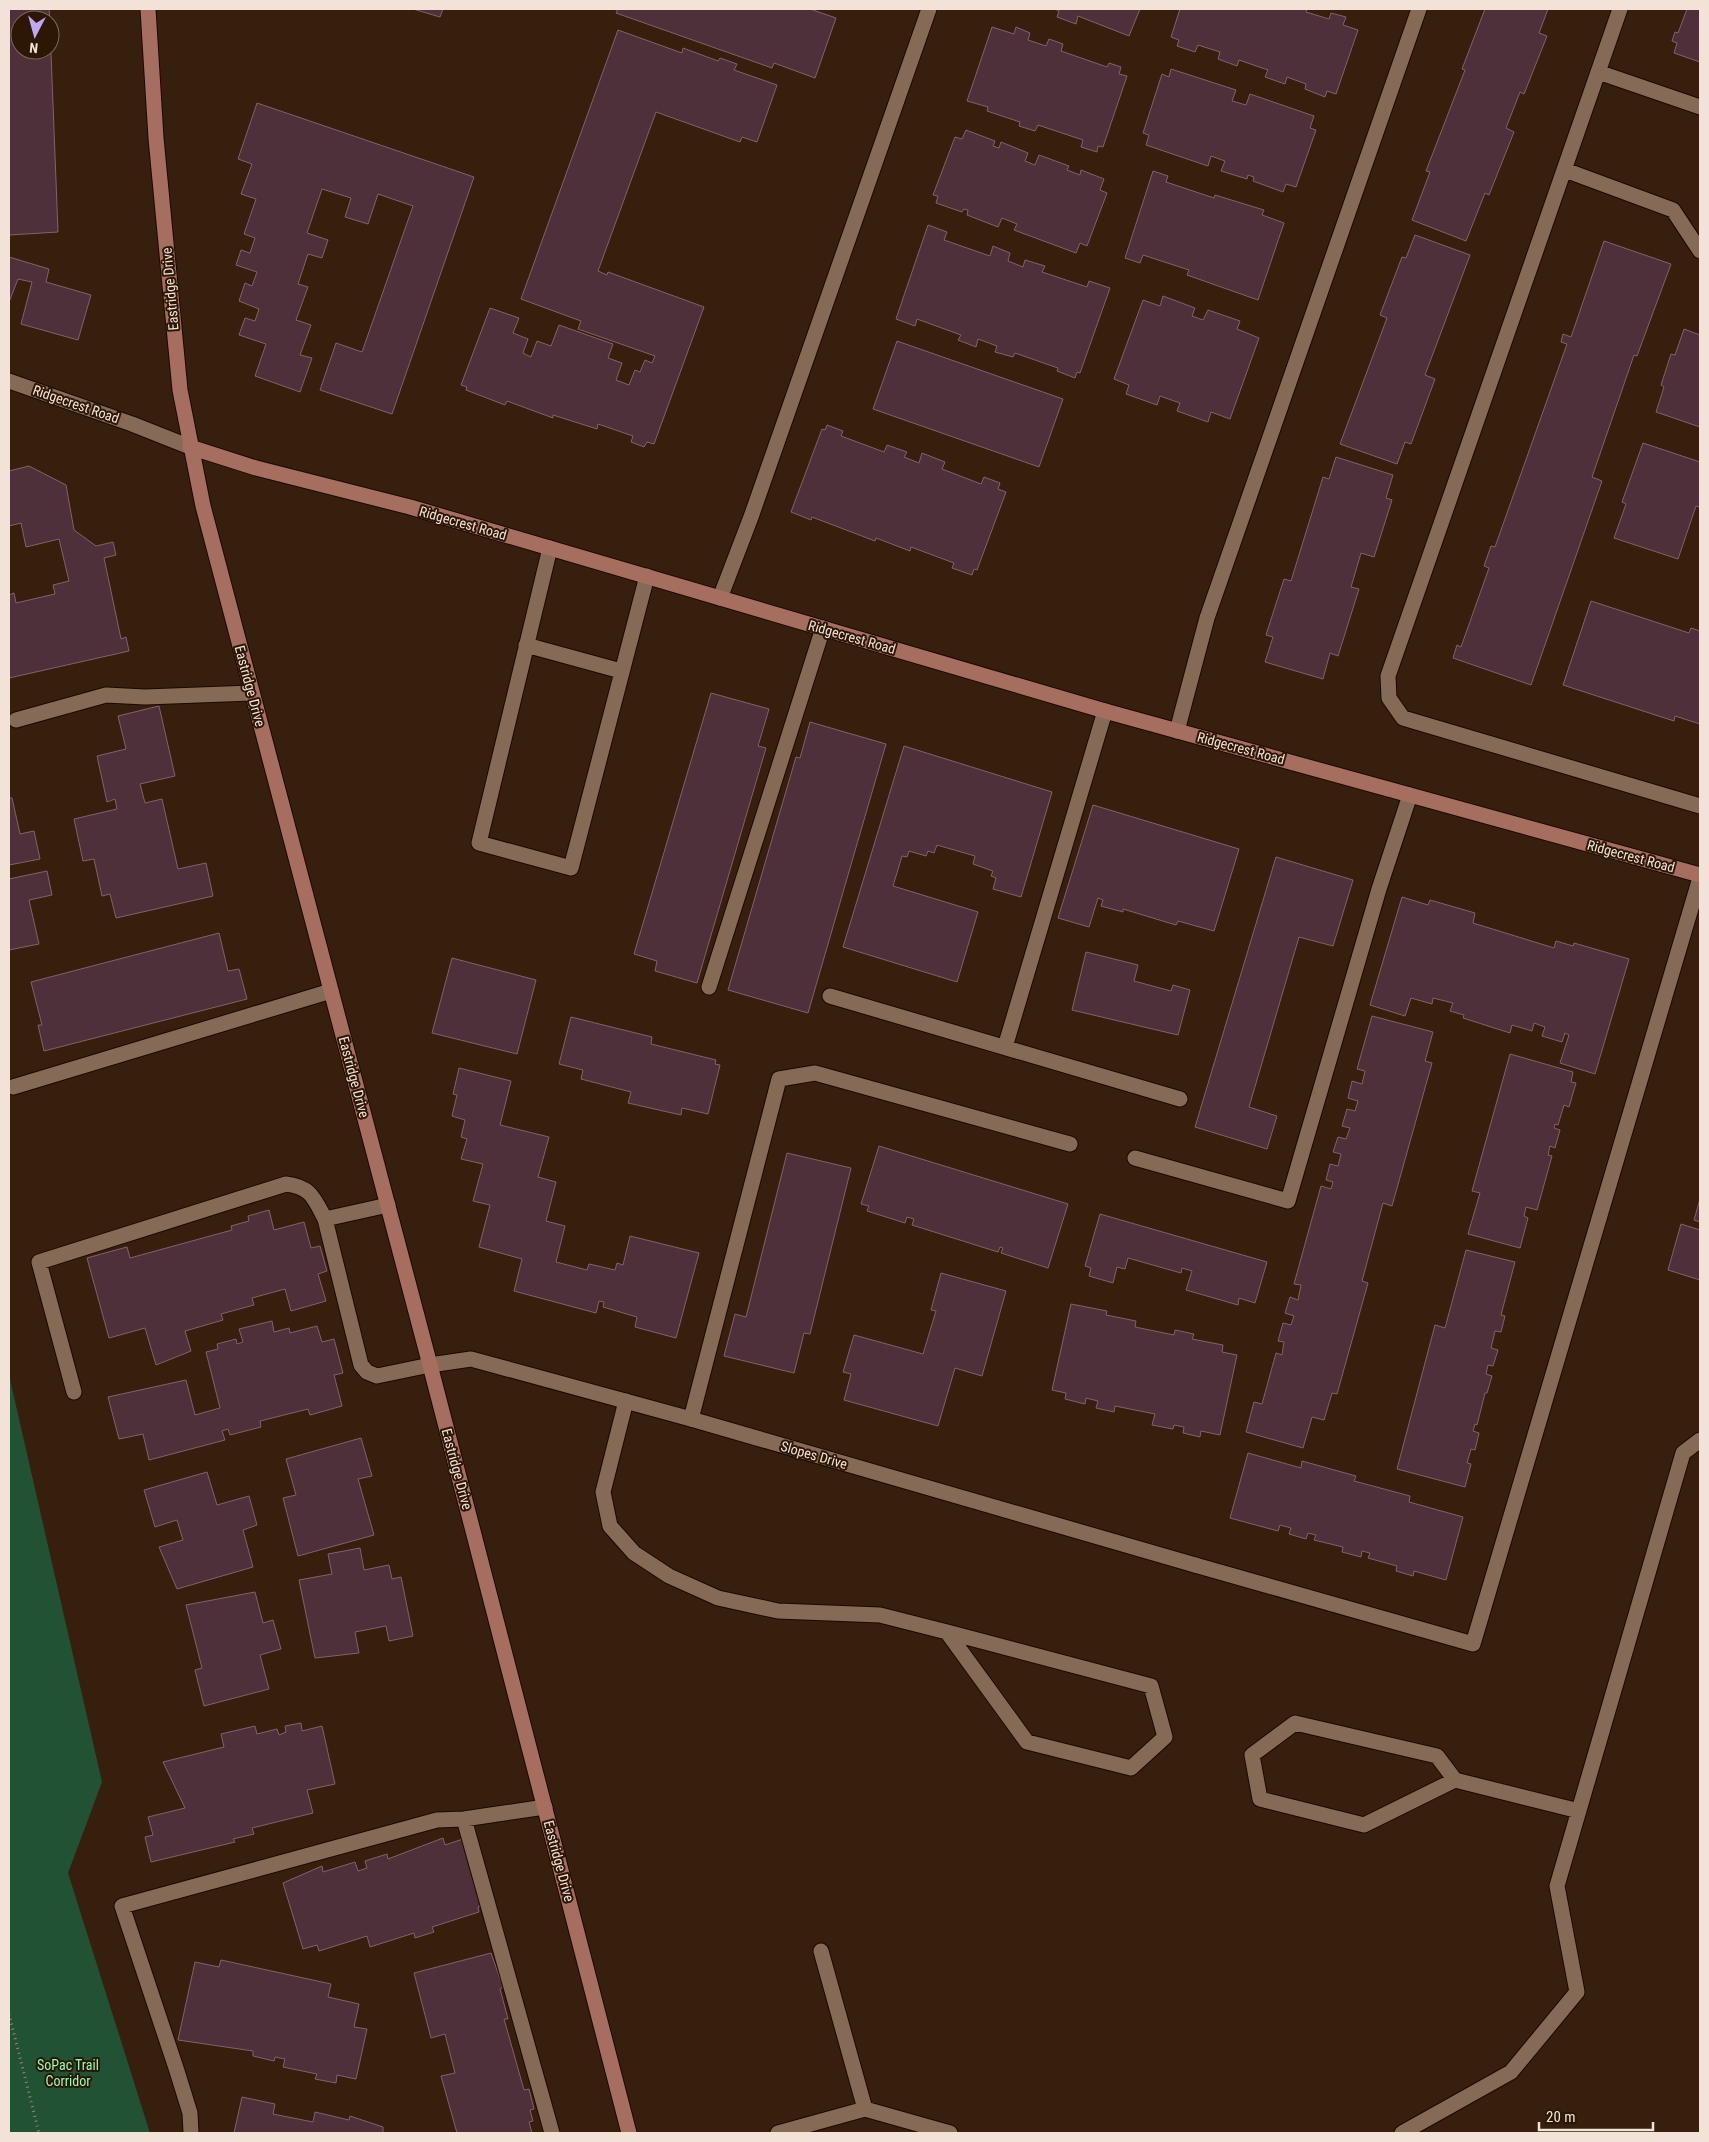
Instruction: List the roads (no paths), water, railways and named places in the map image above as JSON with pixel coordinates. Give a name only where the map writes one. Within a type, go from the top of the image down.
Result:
[{"type":"street","name":"Eastridge Drive","points":[[148,9],[156,138],[180,390],[203,506],[430,1365],[629,2133]]},
{"type":"street","points":[[720,598],[752,516],[929,9]]},
{"type":"street","points":[[1177,731],[1207,618],[1419,9]]},
{"type":"street","points":[[1620,9],[1388,676],[1389,698],[1403,718],[1700,806]]},
{"type":"street","points":[[1598,72],[1700,107]]},
{"type":"street","points":[[1565,170],[1673,210],[1700,251]]},
{"type":"street","name":"Ridgecrest Road","points":[[9,381],[132,424],[190,447],[256,468],[410,507],[1105,711],[1700,876]]},
{"type":"street","points":[[550,548],[479,843],[571,868],[647,576]]},
{"type":"street","points":[[710,987],[824,628]]},
{"type":"street","points":[[526,645],[622,671]]},
{"type":"street","points":[[16,720],[106,695],[145,697],[252,693]]},
{"type":"street","points":[[1005,1047],[1105,711]]},
{"type":"street","points":[[1135,1158],[1288,1201],[1379,889],[1410,795]]},
{"type":"street","name":"Slopes Drive","points":[[74,1392],[39,1262],[286,1184],[300,1186],[310,1193],[325,1219],[361,1365],[367,1372],[376,1376],[430,1365],[471,1360],[691,1419],[1473,1644],[1700,876]]},
{"type":"street","points":[[13,1087],[331,991]]},
{"type":"street","points":[[830,996],[1180,1099]]},
{"type":"street","points":[[691,1419],[779,1079],[815,1073],[1070,1144]]},
{"type":"street","points":[[325,1219],[388,1205]]},
{"type":"street","points":[[626,1401],[603,1492],[610,1526],[634,1553],[669,1576],[718,1598],[778,1611],[880,1615],[947,1632],[1151,1686],[1165,1737],[1131,1768],[1027,1742],[947,1632]]},
{"type":"street","points":[[1402,2133],[1511,2072],[1576,1992],[1557,1886],[1683,1453],[1700,1440]]},
{"type":"street","points":[[1455,1780],[1364,1825],[1260,1798],[1252,1755],[1295,1723],[1437,1756],[1455,1780],[1579,1810]]},
{"type":"street","points":[[191,2133],[190,2113],[178,2071],[122,1906],[437,1820],[464,1819],[545,1808]]},
{"type":"street","points":[[464,1819],[552,2133]]},
{"type":"street","points":[[821,1951],[865,2109]]},
{"type":"street","points":[[778,2133],[865,2109],[950,2133]]},
{"type":"park label","name":"SoPac Trail Corridor","points":[[68,2074]]}]
